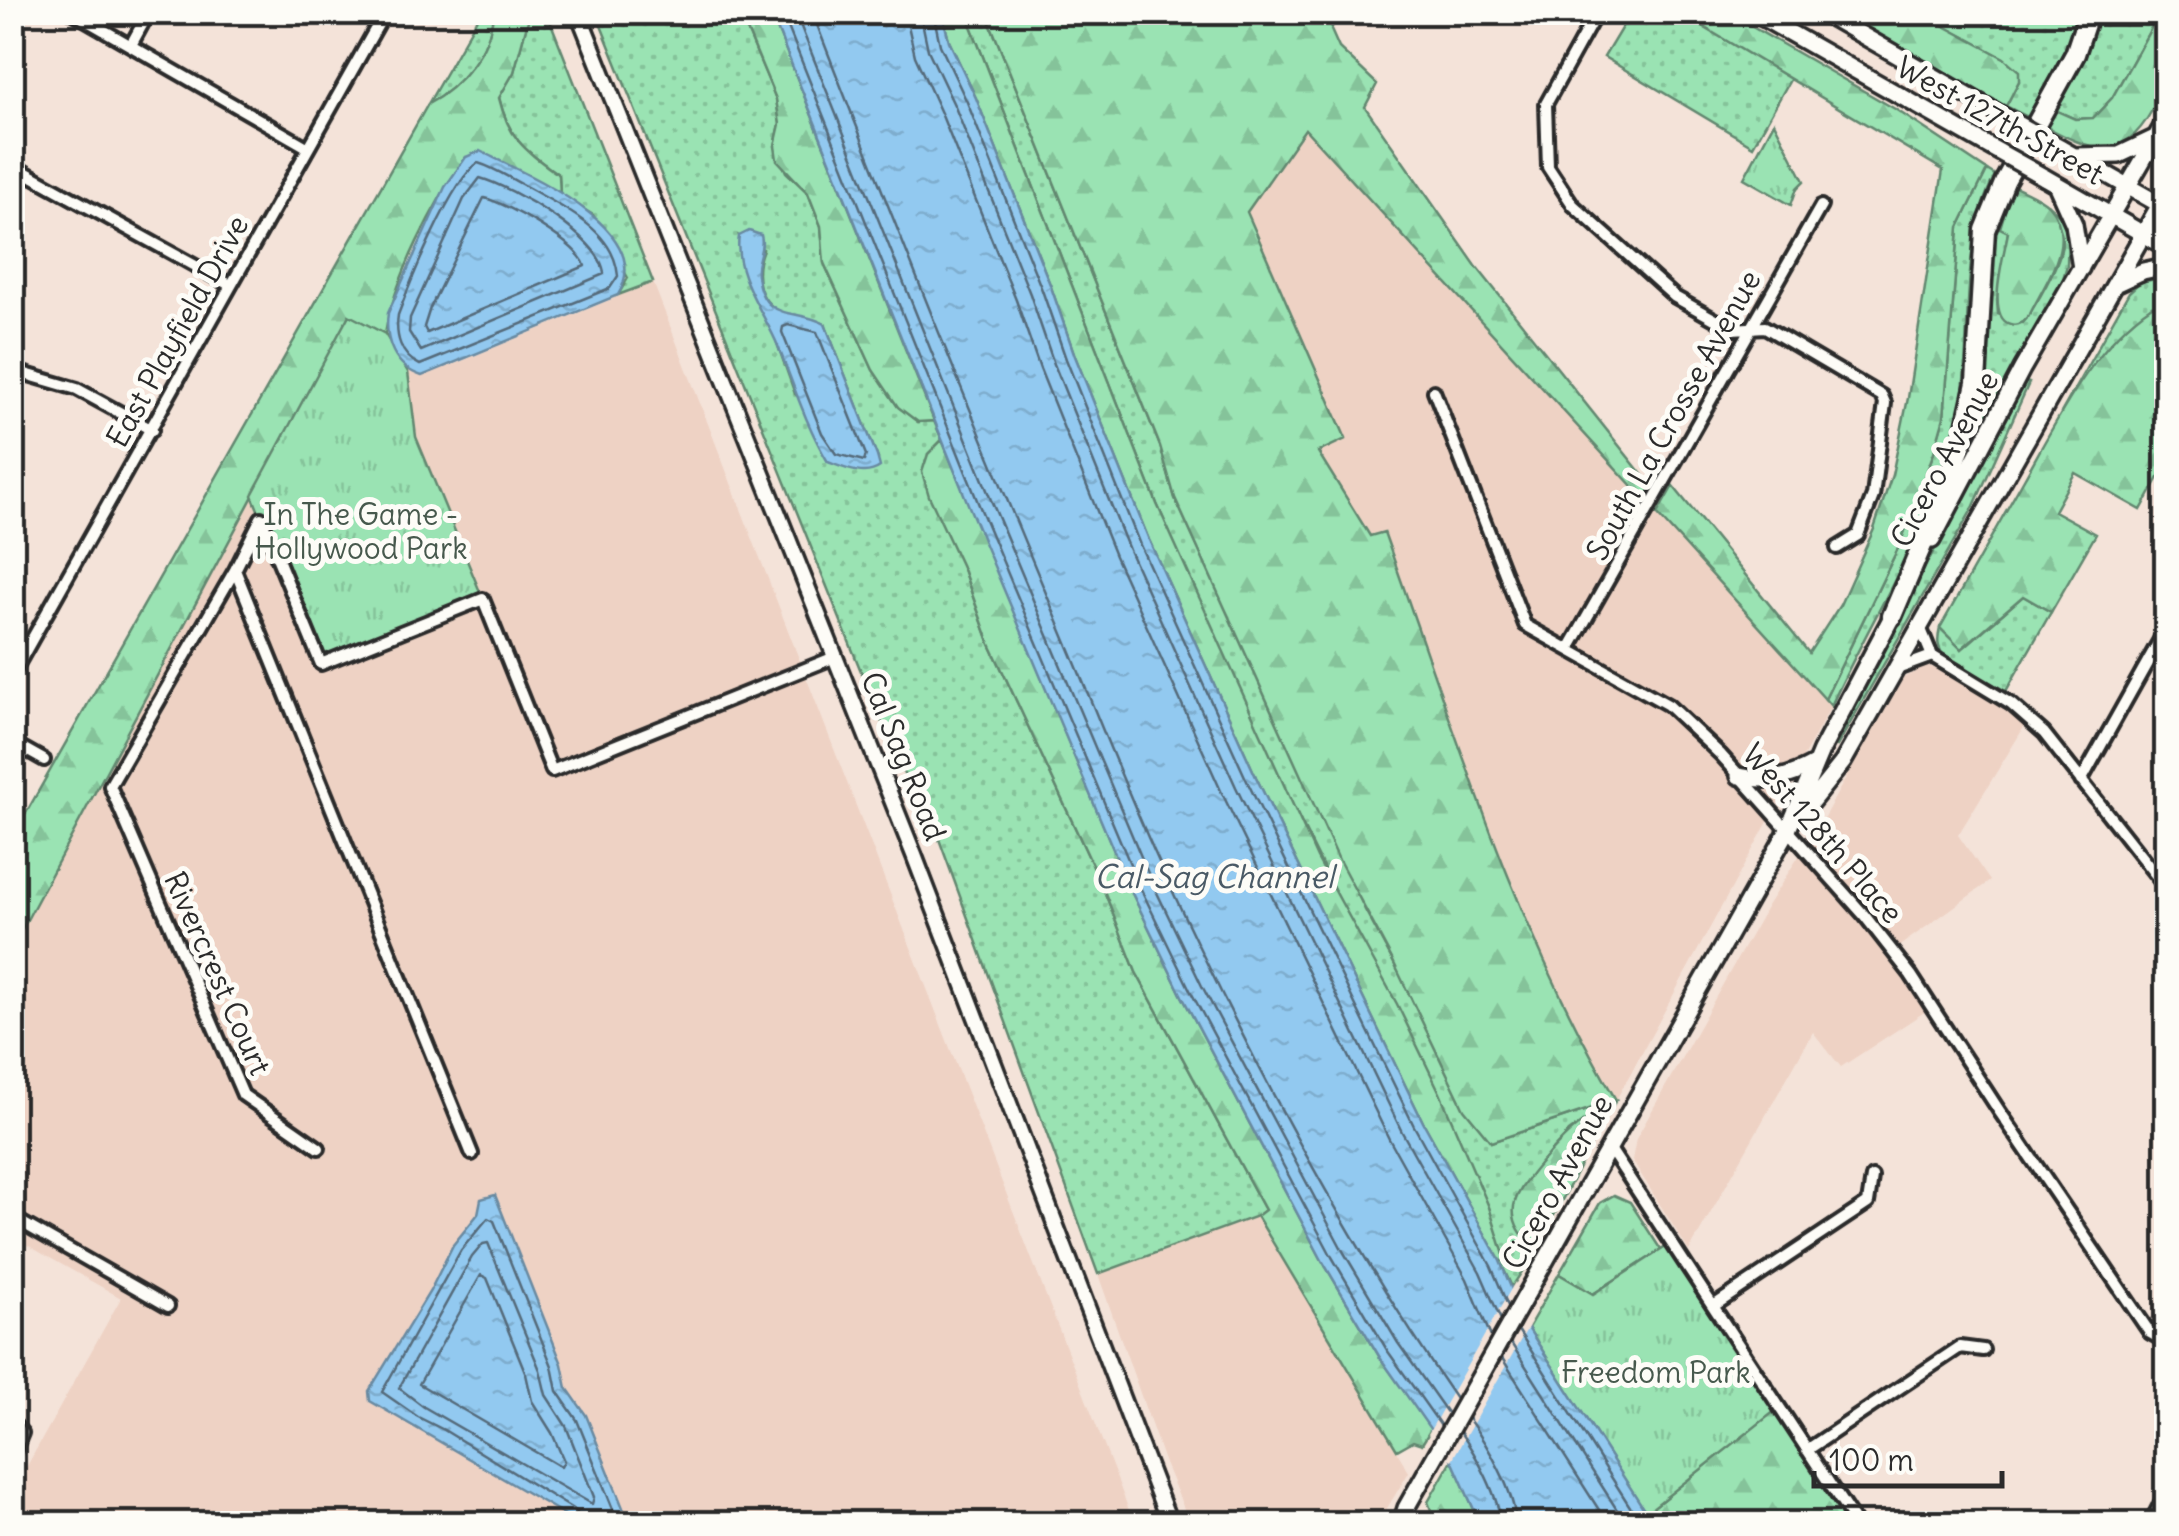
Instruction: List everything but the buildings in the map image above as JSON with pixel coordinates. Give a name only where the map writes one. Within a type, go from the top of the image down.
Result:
[{"type":"highway","points":[[1892,616],[1951,477],[1964,436],[1976,383],[1985,230],[2005,181],[2075,54],[2089,12]]},
{"type":"main road","name":"Cal Sag Road","points":[[578,12],[835,658],[1170,1524]]},
{"type":"main road","name":"West 127th Street","points":[[1754,12],[2166,247]]},
{"type":"main road","name":"West 127th Street","points":[[1822,12],[2128,186],[2165,202]]},
{"type":"main road","name":"Cicero Avenue","points":[[1393,1524],[1404,1516],[1787,832],[1816,763],[2022,369],[2166,120]]},
{"type":"main road","points":[[2067,152],[2119,155],[2157,137]]},
{"type":"main road","points":[[2050,180],[2074,224],[2081,268]]},
{"type":"main road","name":"Cicero Avenue","points":[[1787,832],[1843,762],[2143,234],[2165,202]]},
{"type":"main road","points":[[2115,284],[2166,266]]},
{"type":"main road","points":[[1739,776],[1761,781],[1789,778],[1816,763]]},
{"type":"street","points":[[72,12],[307,147]]},
{"type":"street","points":[[131,45],[150,12]]},
{"type":"street","name":"East Playfield Drive","points":[[12,675],[386,12]]},
{"type":"street","points":[[1597,12],[1546,104],[1548,167],[1573,205],[1628,252],[1658,284],[1732,330],[1765,328],[1876,390],[1885,402],[1873,496],[1858,535],[1837,548]]},
{"type":"street","points":[[12,165],[230,286]]},
{"type":"street","name":"South La Crosse Avenue","points":[[1569,649],[1821,206]]},
{"type":"street","points":[[12,370],[77,389],[152,430]]},
{"type":"street","name":"West 128th Place","points":[[1434,391],[1526,625],[1668,705],[1739,776],[1864,916],[1912,975],[2150,1332],[2166,1342]]},
{"type":"street","points":[[472,1154],[235,570],[262,518],[321,664],[483,599],[552,771],[835,658]]},
{"type":"street","name":"Rivercrest Court","points":[[235,570],[110,786],[244,1095],[319,1148]]},
{"type":"street","points":[[1920,627],[1932,656],[2011,704],[2044,733],[2166,888]]},
{"type":"street","points":[[2081,782],[2166,630]]},
{"type":"street","points":[[1897,669],[1932,656]]},
{"type":"street","points":[[12,742],[44,760]]},
{"type":"street","points":[[1608,1146],[1856,1524]]},
{"type":"street","points":[[1715,1305],[1868,1202],[1872,1177]]},
{"type":"street","points":[[12,1217],[168,1306]]},
{"type":"street","points":[[1807,1450],[1960,1347],[1983,1350]]},
{"type":"street","points":[[12,1422],[22,1434],[12,1457]]},
{"type":"street","points":[[2150,1524],[2166,1494]]},
{"type":"shaded area","points":[[1306,129],[1644,499],[1652,487],[1665,500],[1658,514],[1831,706],[1616,1100],[1554,988],[1461,757],[1383,532],[1370,536],[1318,452],[1346,438],[1247,211]]},
{"type":"shaded area","points":[[653,282],[1134,1523],[13,1523],[13,1491],[121,1298],[13,1237],[13,946],[349,315],[385,334],[395,355],[450,366]]},
{"type":"shaded area","points":[[1927,666],[1950,673],[2026,724],[1958,835],[1990,881],[1898,947],[1938,1003],[1841,1067],[1813,1032],[1689,1251],[1632,1160],[1636,1139],[1901,679]]},
{"type":"shaded area","points":[[1257,1216],[1409,1472],[1378,1523],[1190,1523],[1164,1461],[1098,1274]]},
{"type":"green space","points":[[1631,12],[1680,13],[1791,78],[1753,146],[1604,57]]},
{"type":"green space","points":[[480,13],[493,13],[480,54],[462,78],[428,104]]},
{"type":"green space","points":[[493,13],[530,13],[514,72],[499,98],[520,143],[559,175],[560,195],[503,163],[466,157],[417,242],[397,290],[385,334],[349,316],[13,946],[13,836],[428,104],[472,66],[486,40]]},
{"type":"green space","points":[[530,13],[547,13],[653,282],[618,295],[628,278],[593,215],[560,195],[559,175],[528,151],[508,124],[499,97],[514,72]]},
{"type":"green space","points":[[596,13],[740,13],[776,99],[780,124],[775,146],[786,172],[808,193],[821,226],[824,263],[873,370],[898,407],[918,422],[934,421],[942,440],[928,454],[990,644],[1103,888],[1136,972],[1265,1210],[1098,1274],[935,828],[905,776]],"holes":[[[739,236],[763,249],[758,278],[764,296],[777,310],[825,324],[877,456],[795,394]]]},
{"type":"green space","points":[[740,13],[771,13],[934,421],[918,422],[898,407],[873,370],[824,263],[821,226],[808,193],[777,160],[775,146],[780,124],[776,99]]},
{"type":"green space","points":[[942,13],[966,13],[1157,504],[1317,858],[1397,1004],[1440,1093],[1489,1207],[1506,1261],[1500,1261],[1423,1122],[1256,777],[1149,540],[976,98],[949,41]]},
{"type":"green space","points":[[966,13],[986,13],[1160,446],[1175,498],[1365,910],[1491,1142],[1616,1100],[1601,1125],[1587,1119],[1569,1132],[1515,1200],[1530,1245],[1536,1250],[1512,1287],[1500,1261],[1505,1261],[1489,1208],[1466,1157],[1263,745],[1157,504]]},
{"type":"green space","points":[[986,13],[1337,13],[1331,30],[1339,48],[1377,84],[1365,107],[1476,266],[1652,487],[1645,500],[1305,129],[1247,212],[1346,439],[1318,452],[1370,536],[1384,532],[1515,893],[1579,1033],[1616,1100],[1491,1142],[1464,1109],[1339,860],[1175,498],[1160,446]]},
{"type":"green space","points":[[1680,13],[1728,13],[1895,109],[1987,170],[1959,227],[1944,417],[1934,452],[1900,544],[1825,699],[1657,514],[1673,486],[1809,653],[1840,605],[1874,529],[1892,475],[1908,398],[1943,170]]},
{"type":"green space","points":[[1837,13],[1920,13],[2004,58],[2019,71],[2019,81],[2006,106]]},
{"type":"green space","points":[[1920,13],[2079,13],[2065,49],[2028,117],[2006,106],[2019,81],[2003,58]]},
{"type":"green space","points":[[2098,13],[2166,13],[2159,14],[2112,98],[2093,118],[2075,119],[2055,110]]},
{"type":"green space","points":[[2166,13],[2165,87],[2140,129],[2128,140],[2103,148],[2076,141],[2045,126],[2055,110],[2075,119],[2093,118],[2112,98],[2159,14]]},
{"type":"green space","points":[[1774,122],[1804,181],[1791,205],[1744,178]]},
{"type":"green space","points":[[1987,170],[1995,175],[1982,206],[1970,270],[1965,371],[1955,436],[1916,538],[1831,706],[1825,699],[1900,544],[1934,452],[1944,417],[1959,227]]},
{"type":"green space","points":[[2010,184],[2013,185],[2000,227],[2008,232],[1998,314],[2022,323],[2053,272],[2062,237],[2047,204],[2063,218],[2068,230],[2067,265],[2062,282],[1969,453],[1981,390],[1994,228]]},
{"type":"green space","points":[[2013,185],[2048,205],[2061,232],[2057,260],[2044,288],[2030,314],[2013,325],[2003,319],[1998,297],[2008,232],[2000,228]]},
{"type":"green space","points":[[2166,277],[2166,306],[2152,306],[2108,347],[2061,413],[2129,292],[2140,282]]},
{"type":"green space","points":[[2152,306],[2166,306],[2166,465],[2141,510],[2075,473],[2054,511],[2096,534],[2051,612],[2023,596],[1961,649],[1940,628],[2079,385],[2112,341]]},
{"type":"green space","name":"In The Game - Hollywood Park","points":[[349,315],[385,334],[408,372],[416,437],[483,599],[321,664],[252,495]]},
{"type":"green space","points":[[2026,382],[2029,383],[1974,506],[1837,746],[1834,745],[1854,697]]},
{"type":"green space","points":[[942,440],[1129,887],[1182,996],[1323,1262],[1379,1356],[1431,1429],[1422,1444],[1413,1441],[1397,1450],[1257,1216],[1265,1210],[1136,972],[1103,888],[990,644],[963,569],[929,496],[922,472],[928,454]]},
{"type":"green space","points":[[2023,596],[2051,612],[2006,691],[1946,658],[1938,644],[1940,628],[1962,649]]},
{"type":"green space","points":[[1587,1119],[1601,1125],[1536,1250],[1516,1222],[1515,1202],[1546,1157]]},
{"type":"green space","points":[[1614,1195],[1630,1202],[1661,1250],[1593,1294],[1559,1274],[1600,1203]]},
{"type":"green space","name":"Freedom Park","points":[[1672,1243],[1780,1407],[1646,1513],[1528,1328],[1559,1274],[1593,1294]]},
{"type":"green space","points":[[1775,1410],[1849,1523],[1653,1523],[1646,1513]]},
{"type":"green space","points":[[1452,1460],[1480,1523],[1436,1523],[1428,1502]]},
{"type":"water","name":"Cal-Sag Channel","points":[[771,13],[942,13],[949,41],[976,98],[1149,540],[1256,777],[1423,1122],[1500,1261],[1528,1328],[1653,1523],[1480,1523],[1452,1460],[1379,1356],[1323,1262],[1182,996],[1129,887],[970,509]]},
{"type":"water","points":[[480,151],[554,189],[604,226],[620,248],[625,271],[618,295],[422,376],[404,366],[393,351],[388,313],[445,187],[466,157]]},
{"type":"water","points":[[749,231],[761,235],[757,275],[766,301],[782,312],[825,324],[880,467],[868,472],[854,471],[828,462],[820,448],[745,279],[739,236]]},
{"type":"water","points":[[495,1195],[562,1364],[567,1388],[586,1415],[629,1523],[579,1523],[370,1401],[369,1391],[430,1291],[453,1245],[478,1214],[481,1199]]},
{"type":"pier","points":[[1515,1282],[1531,1322],[1452,1460],[1443,1455],[1428,1434]]}]
